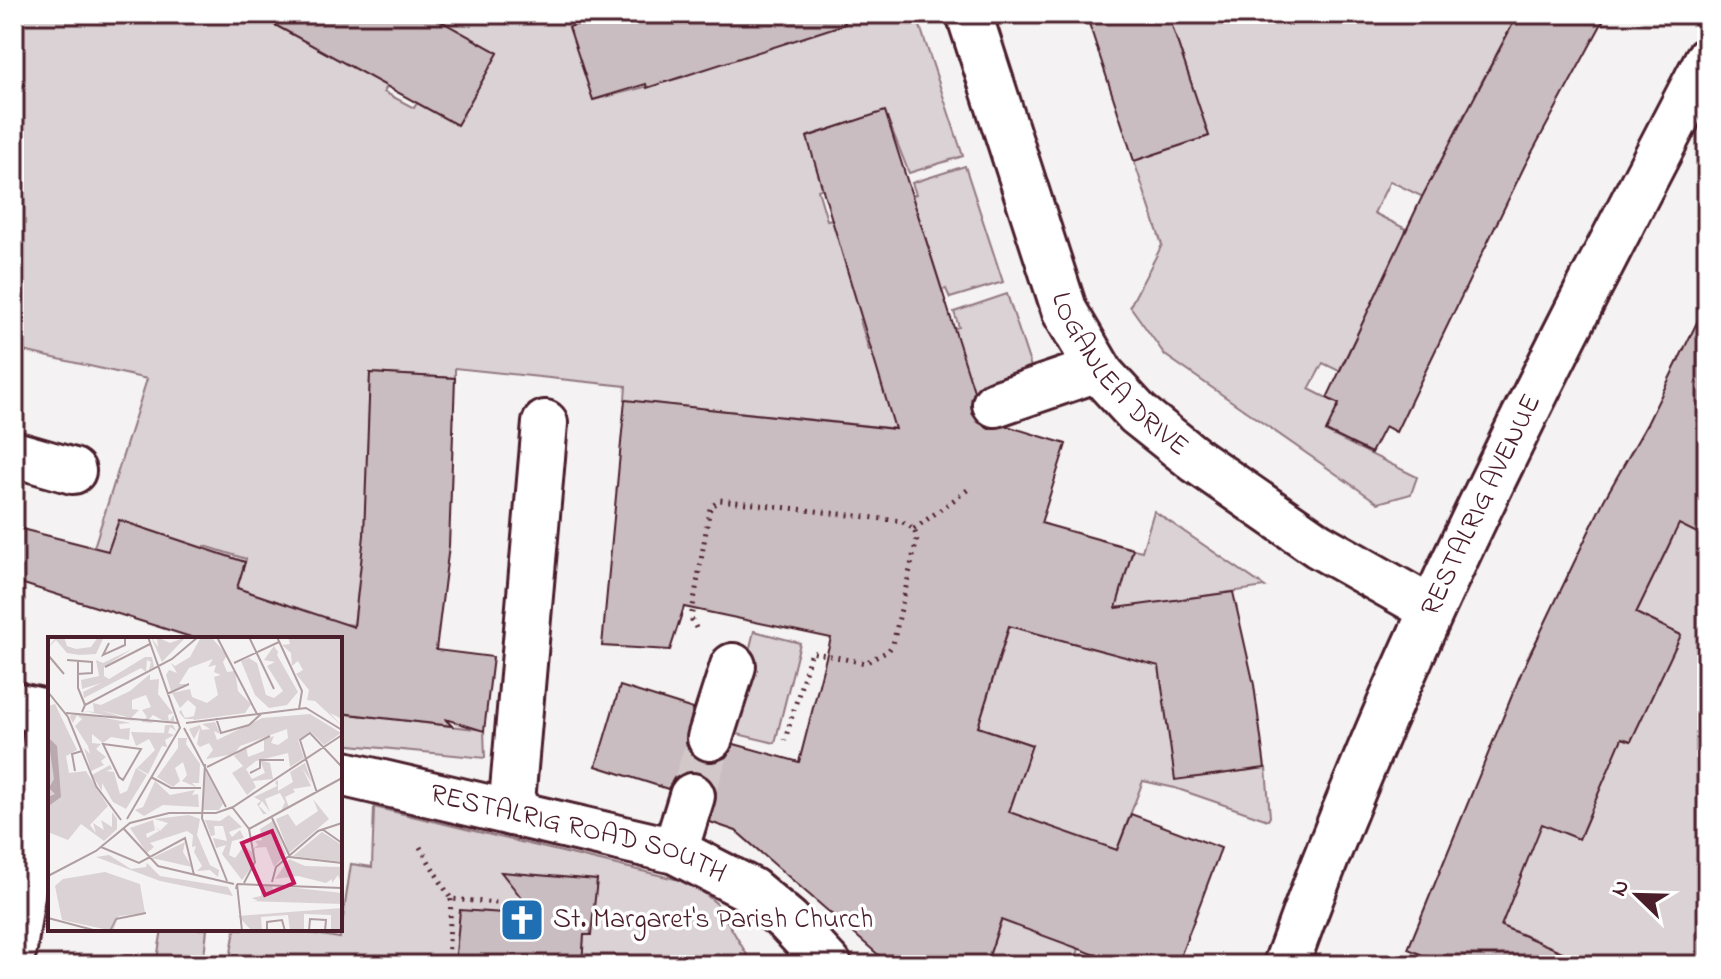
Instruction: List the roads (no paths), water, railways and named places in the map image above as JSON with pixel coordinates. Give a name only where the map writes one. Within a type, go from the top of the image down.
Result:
[{"type":"street","name":"LOGANLEA DRIVE","points":[[969,14],[1065,312],[1098,369],[1138,414],[1197,461],[1318,545],[1431,609]]},
{"type":"street","name":"RESTALRIG AVENUE","points":[[1286,965],[1317,878],[1431,609],[1554,353],[1707,60]]},
{"type":"street","points":[[995,404],[1098,369]]},
{"type":"street","points":[[511,813],[545,423]]},
{"type":"street","points":[[14,454],[73,471]]},
{"type":"street","points":[[710,738],[733,666]]},
{"type":"street","points":[[14,705],[48,712]]},
{"type":"street","points":[[14,949],[48,725]]},
{"type":"street","name":"RESTALRIG ROAD SOUTH","points":[[342,773],[675,851],[751,890],[788,921],[829,965]]},
{"type":"street","points":[[675,851],[692,796]]},
{"type":"tunnel","points":[[692,796],[710,738]]},
{"type":"place","name":"St. Margaret's Parish Church","points":[[522,920]]}]
